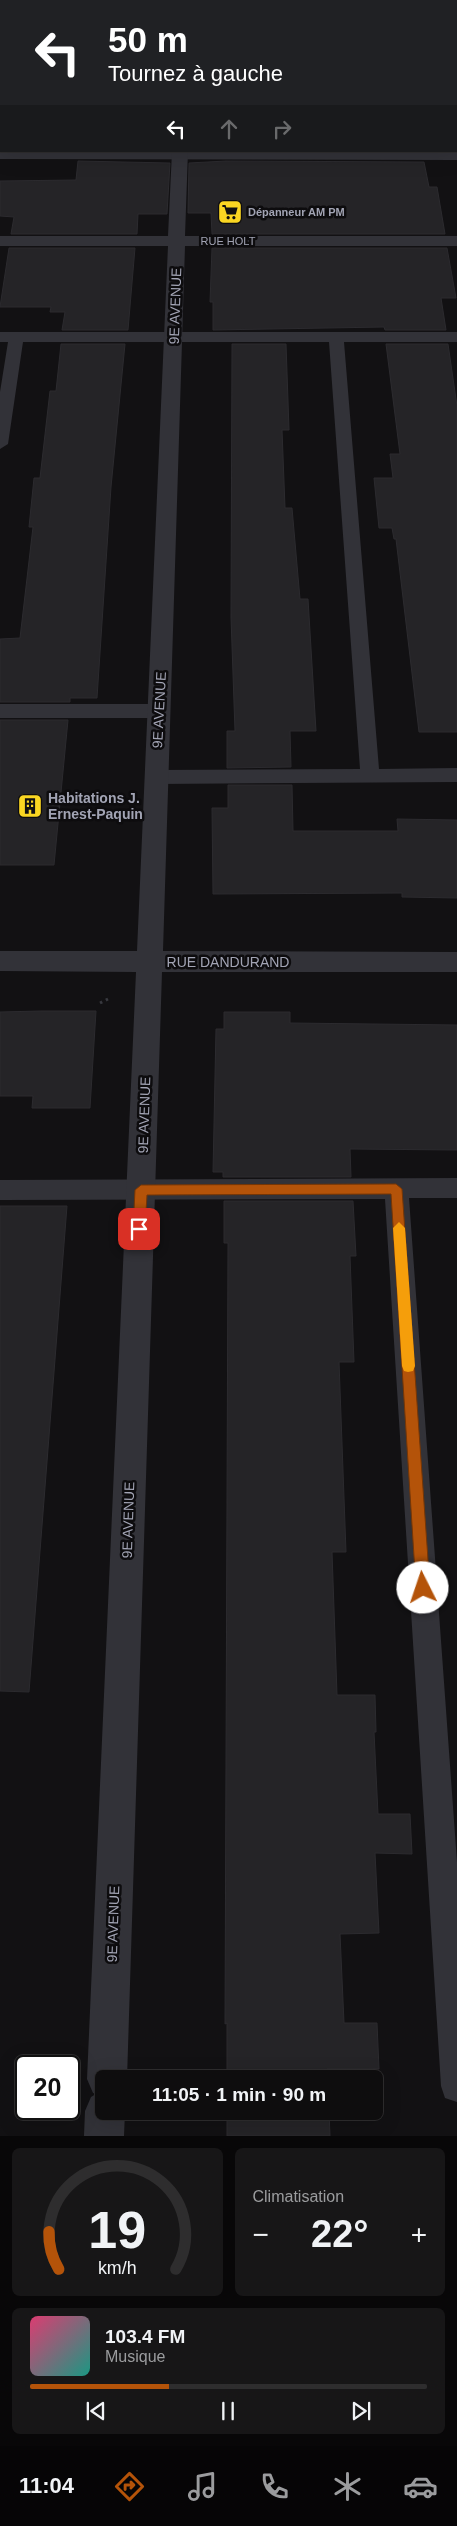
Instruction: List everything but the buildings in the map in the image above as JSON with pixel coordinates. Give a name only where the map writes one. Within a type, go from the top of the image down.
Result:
[{"type":"street","name":"9E AVENUE","points":[[106,2070],[180,154]]},
{"type":"street","name":"RUE HOLT","points":[[0,241],[457,241]]},
{"type":"street","name":"RUE DANDURAND","points":[[0,961],[457,962]]},
{"type":"street","points":[[104,2136],[105,2120]]},
{"type":"lane","points":[[0,155],[43,153],[457,156]]},
{"type":"lane","points":[[0,337],[174,336],[336,339],[457,337]]},
{"type":"lane","points":[[0,444],[16,338]]},
{"type":"lane","points":[[336,339],[370,775]]},
{"type":"lane","points":[[0,711],[160,711]]},
{"type":"lane","points":[[156,777],[457,775]]},
{"type":"lane","points":[[0,1190],[457,1188]]},
{"type":"lane","points":[[396,1189],[457,2086]]},
{"type":"slow traffic","points":[[399,1228],[408,1366]]},
{"type":"place","name":"Dépanneur AM PM","points":[[230,212]]},
{"type":"place","name":"Habitations J. Ernest-Paquin","points":[[30,806]]},
{"type":"route","points":[[139,1229],[141,1190],[396,1189],[423,1588]]}]
